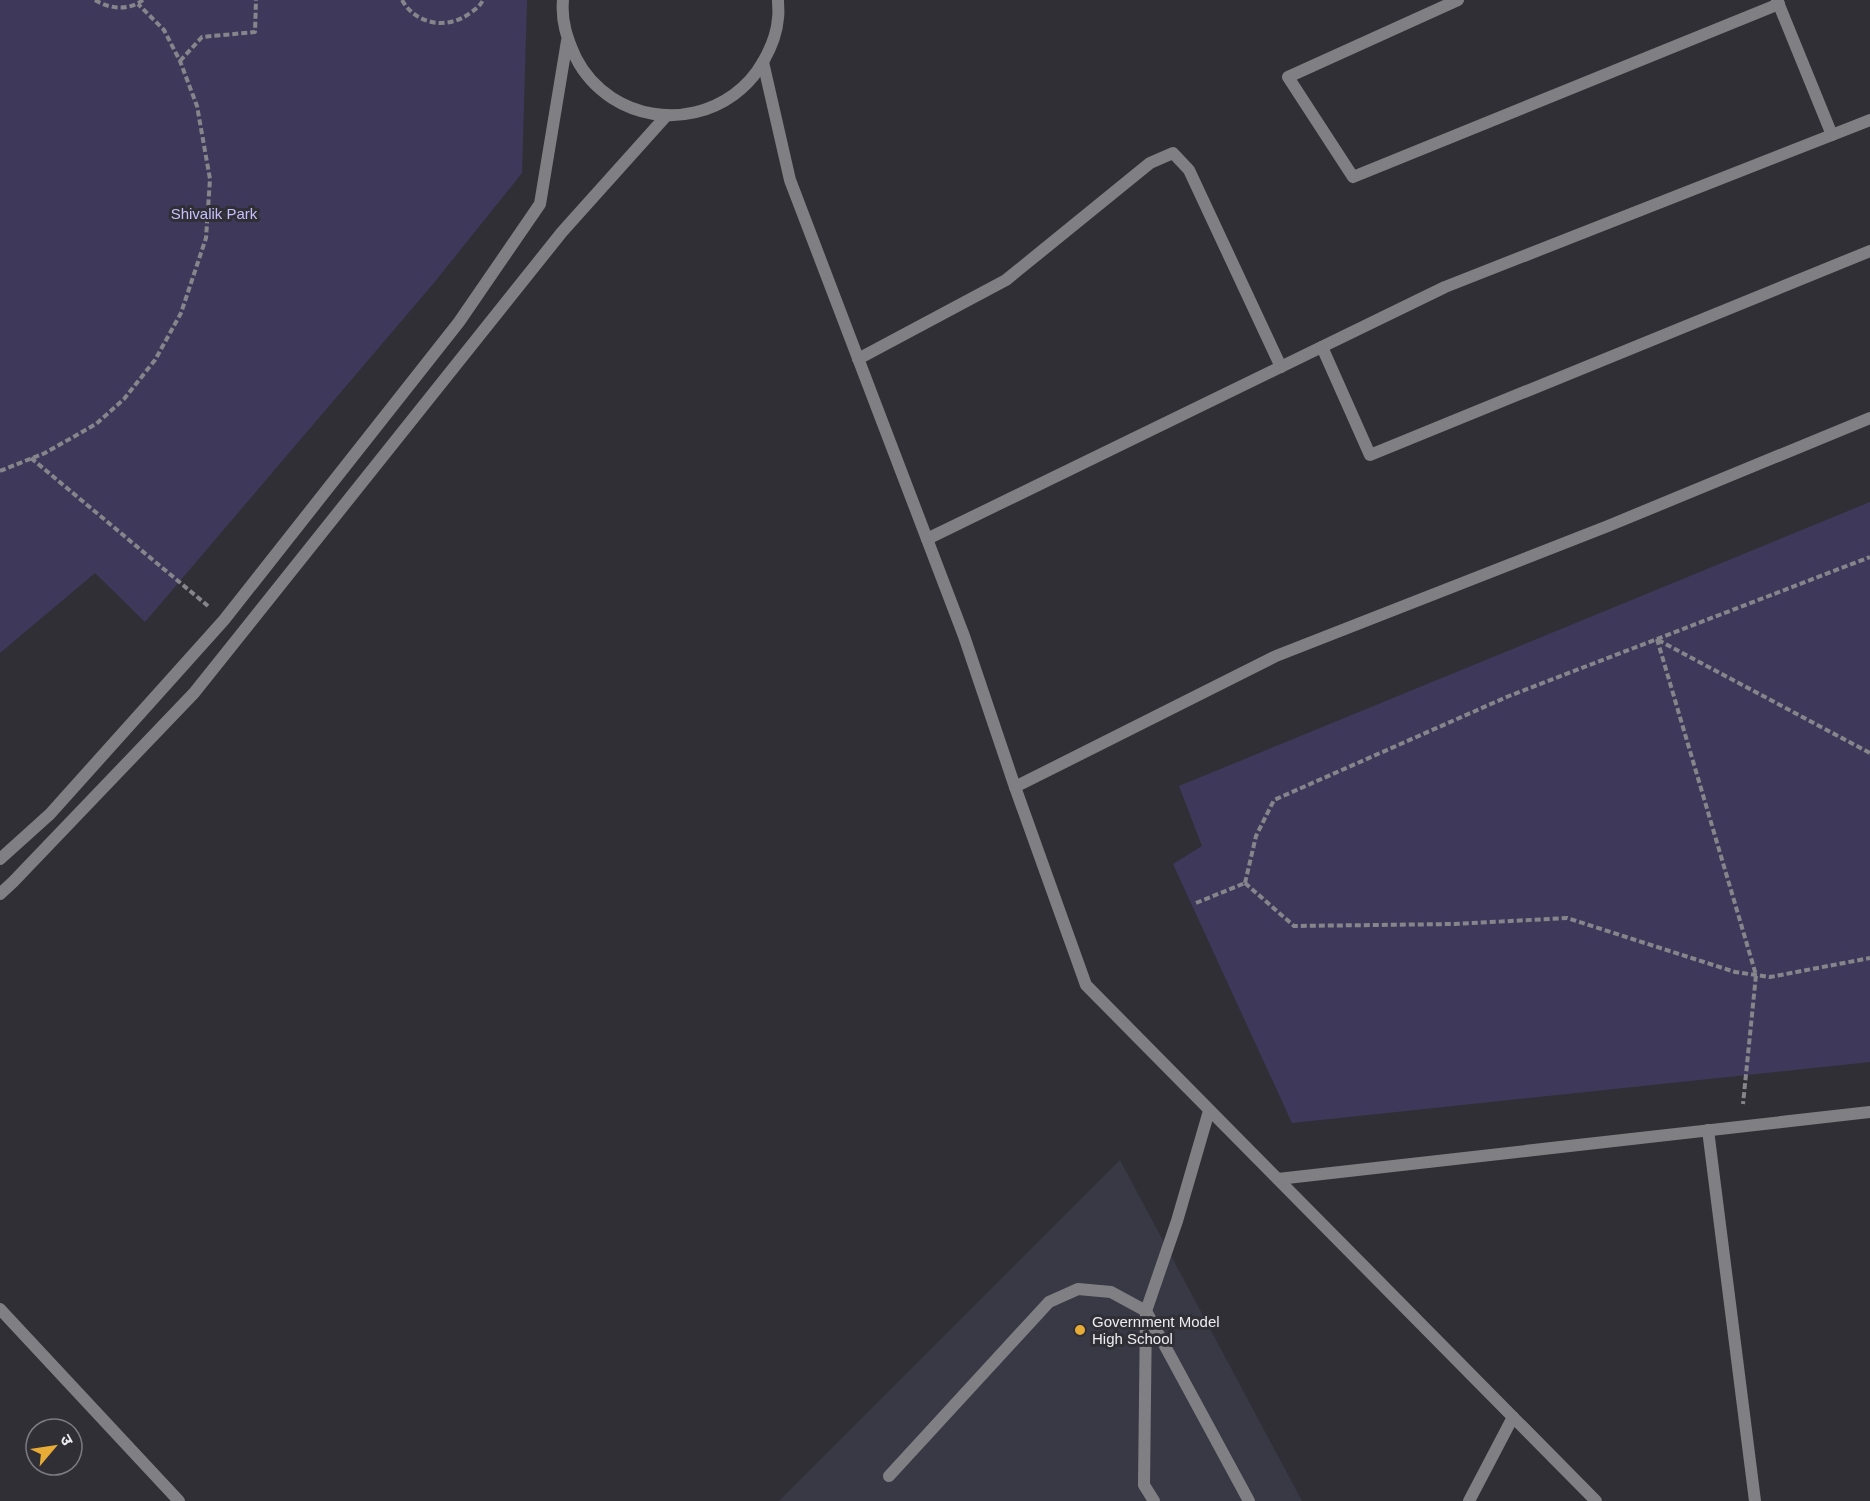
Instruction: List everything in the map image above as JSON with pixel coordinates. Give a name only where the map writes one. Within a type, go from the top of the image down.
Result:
[{"type":"street","points":[[563,0],[562,11],[567,41],[580,67],[600,90],[625,106],[652,115],[682,116],[710,109],[736,94],[757,73],[771,48],[778,18],[777,0]]},
{"type":"street","points":[[1458,0],[1288,77],[1353,177],[1778,2],[1832,135]]},
{"type":"street","points":[[0,859],[50,814],[224,620],[459,322],[540,204],[567,41]]},
{"type":"street","points":[[763,62],[790,180],[964,636],[1086,985],[1596,1501]]},
{"type":"street","points":[[0,894],[194,693],[562,232],[667,115]]},
{"type":"street","points":[[927,539],[1445,287],[1870,120]]},
{"type":"street","points":[[858,359],[1006,280],[1150,163],[1173,153],[1189,170],[1281,367]]},
{"type":"street","points":[[1322,347],[1370,455],[1870,251]]},
{"type":"street","points":[[1015,787],[1276,656],[1608,526],[1870,418]]},
{"type":"street","points":[[1154,1501],[1144,1485],[1146,1311],[1177,1221],[1209,1111]]},
{"type":"street","points":[[1278,1179],[1870,1112]]},
{"type":"street","points":[[1708,1130],[1755,1501]]},
{"type":"street","points":[[889,1476],[1049,1302],[1078,1289],[1111,1292],[1146,1311],[1249,1501]]},
{"type":"street","points":[[0,1309],[179,1501]]},
{"type":"street","points":[[1469,1501],[1513,1417]]},
{"type":"path","points":[[95,0],[110,7],[124,8],[143,0]]},
{"type":"path","points":[[180,61],[202,37],[255,32],[255,0]]},
{"type":"path","points":[[402,0],[406,8],[423,20],[447,24],[466,16],[481,6],[483,0]]},
{"type":"path","points":[[0,471],[45,453],[96,424],[124,399],[155,360],[181,313],[207,238],[210,179],[197,105],[180,61],[164,30],[138,4]]},
{"type":"path","points":[[31,459],[224,620]]},
{"type":"path","points":[[1245,883],[1256,836],[1274,800],[1509,696],[1870,557]]},
{"type":"path","points":[[1657,639],[1870,753]]},
{"type":"path","points":[[1657,639],[1756,975],[1741,1127]]},
{"type":"path","points":[[1196,903],[1245,883]]},
{"type":"path","points":[[1245,883],[1294,926],[1454,924],[1567,918],[1736,972],[1770,977],[1870,958]]},
{"type":"shaded area","name":"Government Model High School","points":[[1120,1160],[1302,1501],[779,1501]]},
{"type":"green space","name":"Shivalik Park","points":[[0,0],[527,0],[522,173],[433,284],[145,622],[95,573],[0,653]]},
{"type":"green space","points":[[1870,502],[1870,1062],[1292,1123],[1173,864],[1202,846],[1179,786]]},
{"type":"place","name":"Government Model High School","points":[[1080,1330]]}]
